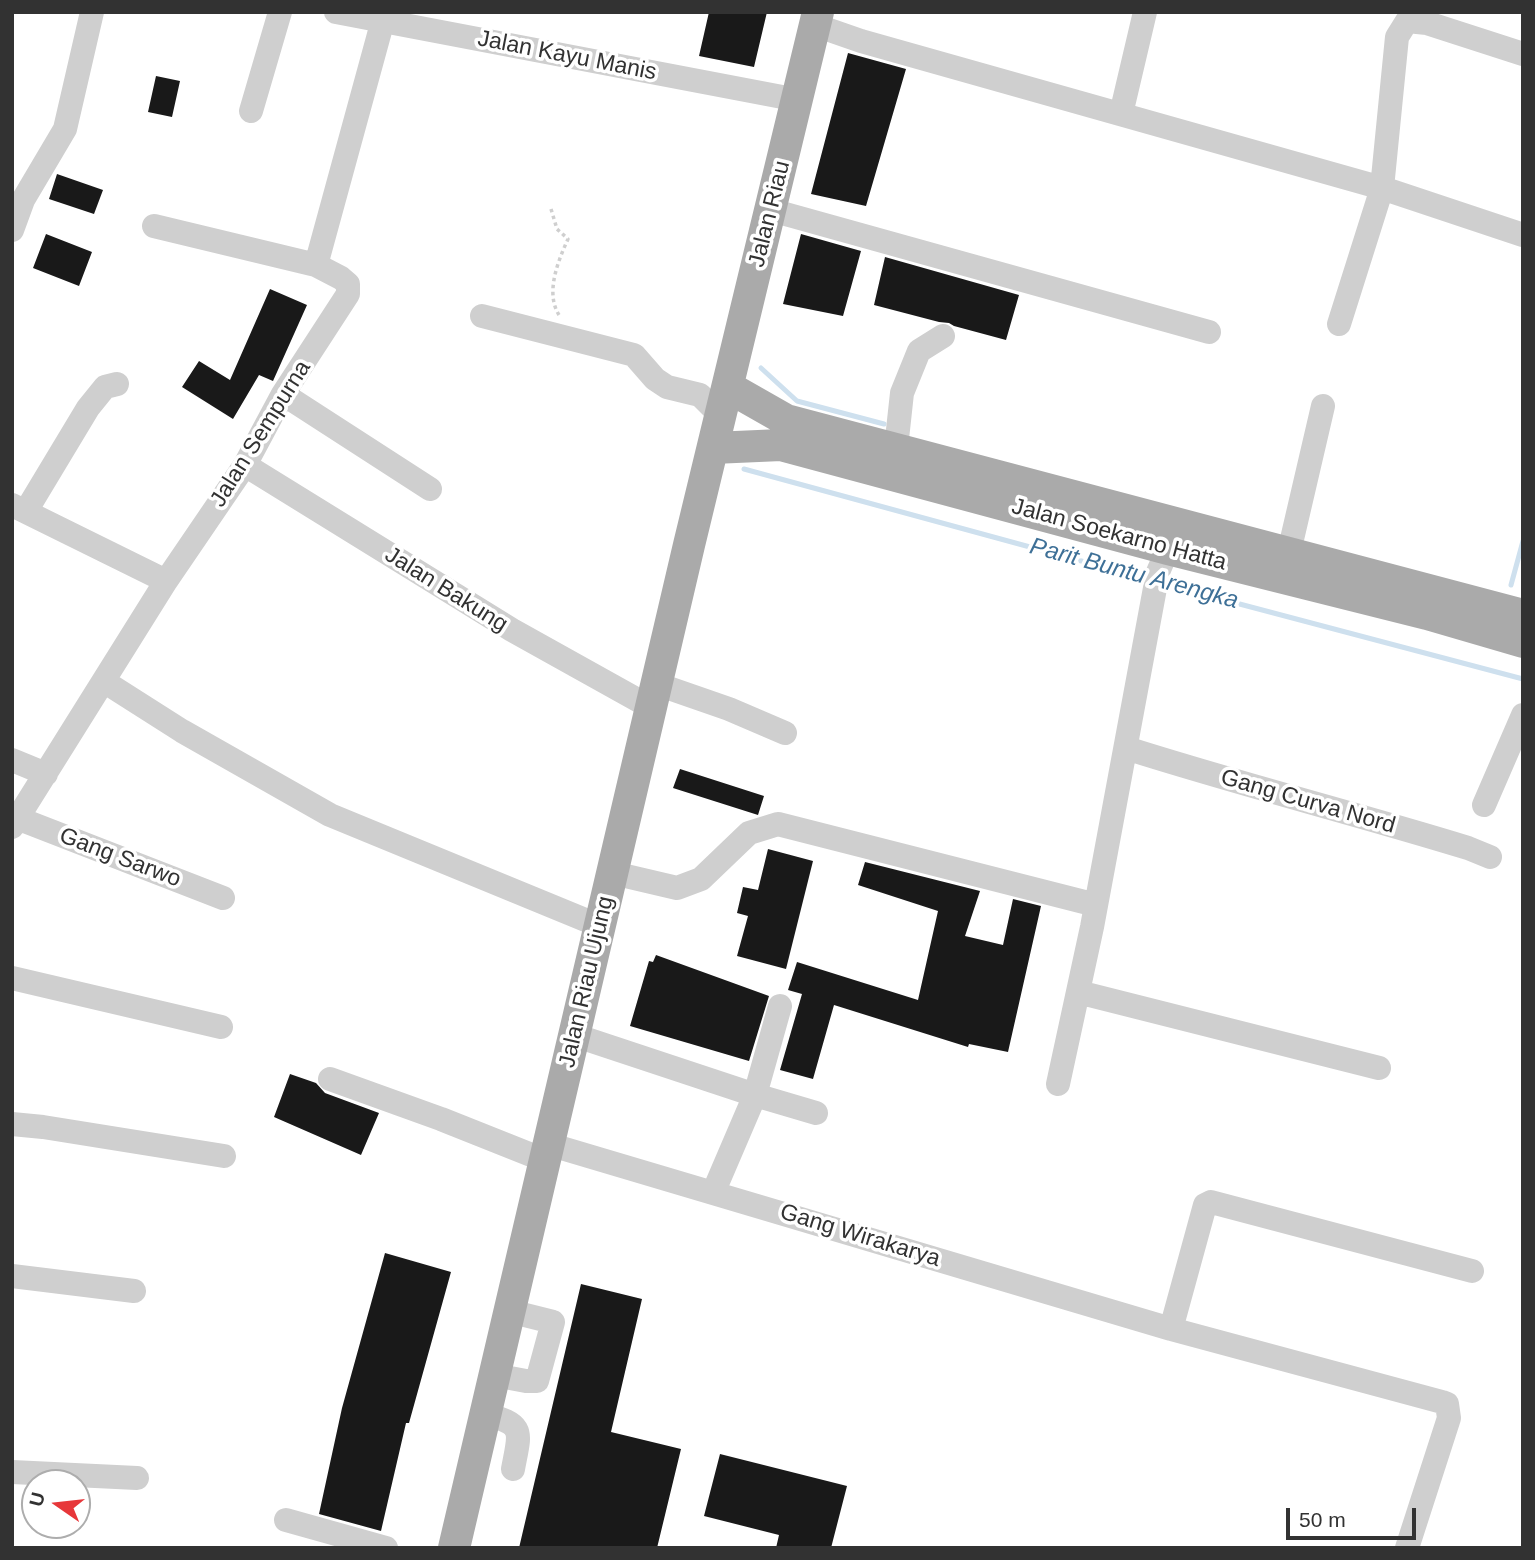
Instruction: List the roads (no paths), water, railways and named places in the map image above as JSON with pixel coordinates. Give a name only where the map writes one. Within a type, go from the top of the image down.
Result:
[{"type":"main road","name":"Jalan Riau","points":[[724,401],[817,19]]},
{"type":"main road","name":"Jalan Soekarno Hatta","points":[[724,401],[786,420],[1523,615]]},
{"type":"main road","name":"Jalan Riau Ujung","points":[[454,1548],[724,401]]},
{"type":"main road","name":"Jalan Soekarno Hatta","points":[[713,448],[781,445],[1160,572],[1427,614],[1523,642]]},
{"type":"street","points":[[12,230],[18,198],[65,130],[92,12]]},
{"type":"street","points":[[251,111],[280,12]]},
{"type":"street","name":"Jalan Kayu Manis","points":[[336,12],[798,100]]},
{"type":"street","points":[[1121,114],[1145,12]]},
{"type":"street","points":[[817,19],[861,41],[1382,188],[1523,235]]},
{"type":"street","points":[[154,226],[316,265],[383,20]]},
{"type":"street","points":[[1339,324],[1382,188],[1397,37],[1407,21],[1427,23],[1523,54]]},
{"type":"street","points":[[771,210],[1209,332]]},
{"type":"street","name":"Jalan Sempurna","points":[[15,822],[166,582],[245,465],[283,394],[348,294],[348,284],[316,265]]},
{"type":"street","points":[[482,316],[635,355],[655,379],[667,387],[724,401]]},
{"type":"street","points":[[896,448],[902,393],[919,351],[943,336]]},
{"type":"street","points":[[117,384],[105,387],[88,408],[19,508],[166,582]]},
{"type":"street","points":[[283,394],[429,489]]},
{"type":"street","points":[[1289,552],[1324,406]]},
{"type":"street","name":"Jalan Bakung","points":[[245,465],[512,630],[654,696],[729,709],[785,733]]},
{"type":"street","points":[[1058,1084],[1096,905],[1160,572]]},
{"type":"street","points":[[105,681],[182,731],[330,815],[600,926]]},
{"type":"street","points":[[1484,805],[1523,715]]},
{"type":"street","name":"Gang Curva Nord","points":[[1126,748],[1204,773],[1328,805],[1490,857]]},
{"type":"street","points":[[12,760],[46,774]]},
{"type":"street","name":"Gang Sarwo","points":[[15,822],[223,898]]},
{"type":"street","points":[[613,873],[677,888],[701,879],[749,833],[778,824],[1096,905]]},
{"type":"street","points":[[12,978],[221,1027]]},
{"type":"street","points":[[1078,992],[1379,1068]]},
{"type":"street","points":[[713,1193],[755,1095],[779,1006]]},
{"type":"street","points":[[574,1035],[816,1113]]},
{"type":"street","name":"Gang Wirakarya","points":[[330,1079],[441,1119],[546,1152],[713,1193],[1171,1329],[1447,1404],[1449,1418],[1407,1548]]},
{"type":"street","points":[[12,1125],[43,1127],[224,1156]]},
{"type":"street","points":[[1171,1329],[1205,1205],[1211,1202],[1472,1271]]},
{"type":"street","points":[[12,1276],[134,1291]]},
{"type":"street","points":[[494,1375],[537,1381],[553,1322],[509,1311]]},
{"type":"street","points":[[485,1414],[505,1419],[515,1425],[519,1437],[513,1469]]},
{"type":"street","points":[[12,1472],[137,1478]]},
{"type":"street","points":[[286,1520],[386,1548]]},
{"type":"waterway","points":[[761,368],[797,401],[884,424]]},
{"type":"waterway","name":"Parit Buntu Arengka","points":[[744,469],[1151,580]]},
{"type":"waterway","points":[[1511,585],[1523,541]]},
{"type":"waterway","name":"Parit Buntu Arengka","points":[[1164,584],[1523,679]]}]
